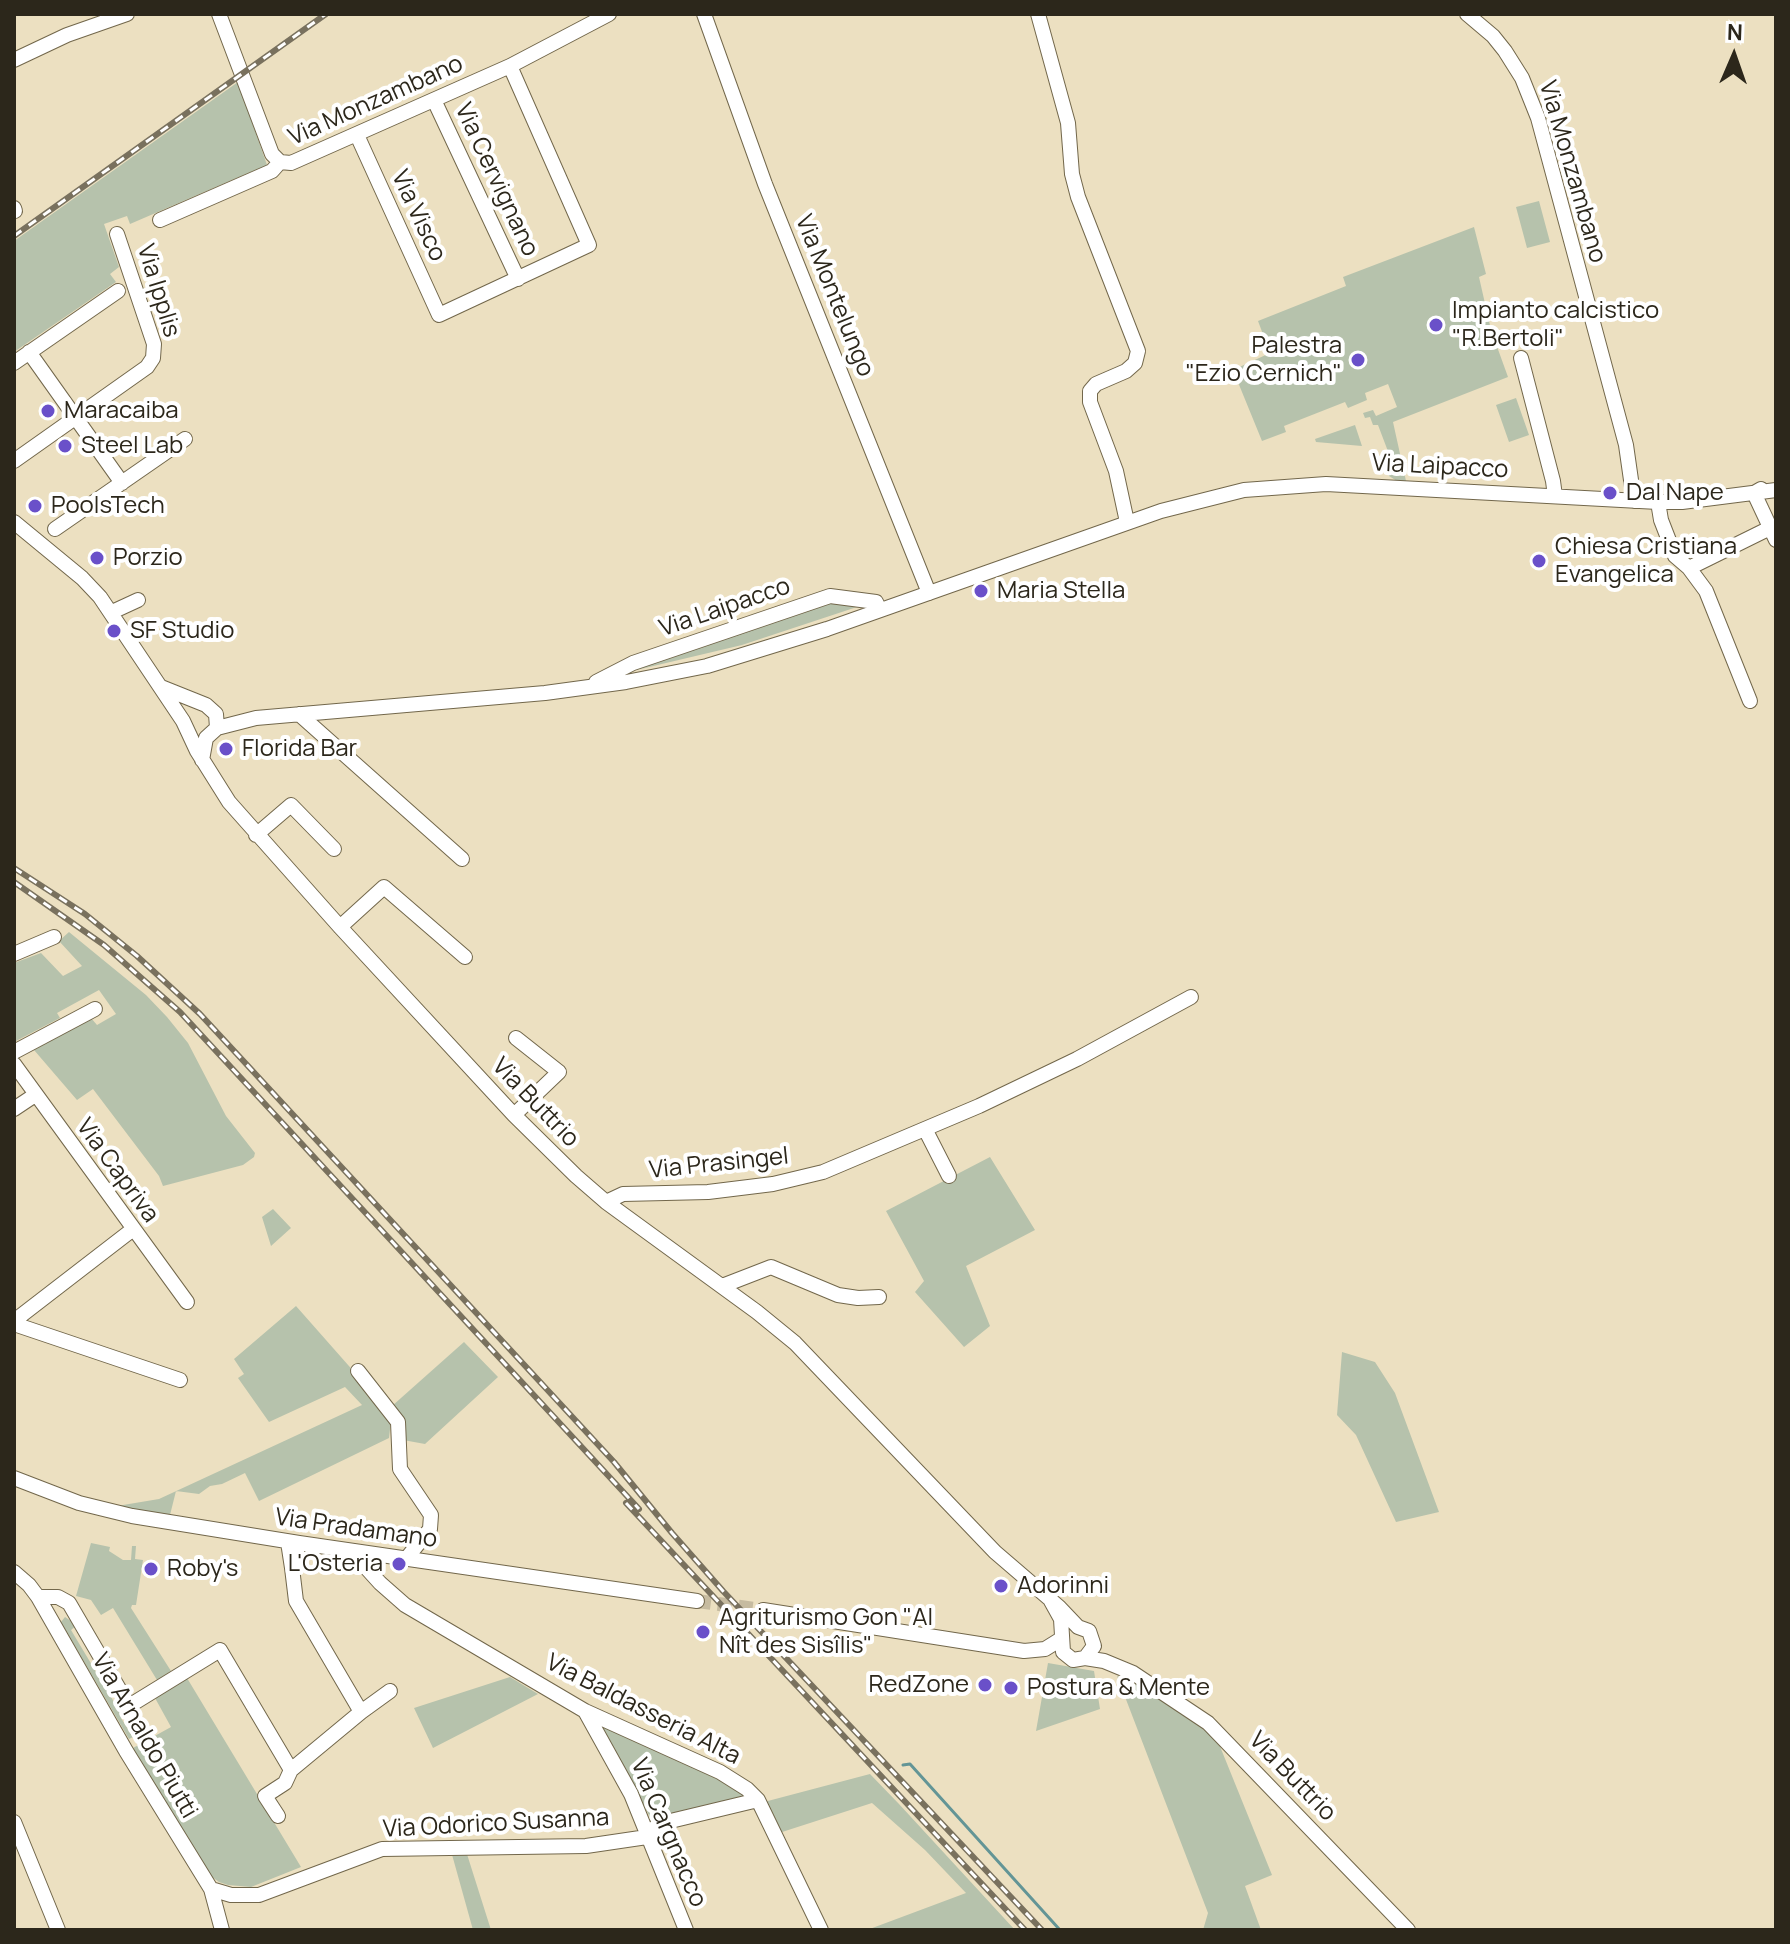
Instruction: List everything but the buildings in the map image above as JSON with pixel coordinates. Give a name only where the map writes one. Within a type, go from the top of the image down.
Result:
[{"type":"street","points":[[14,60],[67,35],[127,14]]},
{"type":"street","points":[[219,14],[272,154],[280,162]]},
{"type":"street","name":"Via Monzambano","points":[[160,220],[272,171],[280,162],[291,163],[510,66],[609,14]]},
{"type":"street","name":"Via Montelungo","points":[[704,14],[765,184],[929,593]]},
{"type":"street","points":[[1038,14],[1068,123],[1072,174],[1078,197],[1138,351],[1135,363],[1126,371],[1096,384],[1090,391],[1090,402],[1124,498],[1127,522]]},
{"type":"street","name":"Via Monzambano","points":[[1467,14],[1505,51],[1522,78],[1538,118],[1626,445],[1634,501]]},
{"type":"street","points":[[510,66],[589,245],[518,279]]},
{"type":"street","name":"Via Cervignano","points":[[434,100],[518,279]]},
{"type":"street","name":"Via Visco","points":[[357,135],[439,315],[518,279]]},
{"type":"street","name":"Via Ipplis","points":[[14,461],[147,367],[155,353],[117,234]]},
{"type":"street","name":"Via Ipplis","points":[[14,363],[118,291]]},
{"type":"street","points":[[29,352],[122,483]]},
{"type":"street","points":[[1521,358],[1555,496]]},
{"type":"street","points":[[55,529],[185,439]]},
{"type":"street","name":"Via Laipacco","points":[[1754,493],[1776,481]]},
{"type":"street","name":"Via Laipacco","points":[[212,733],[256,718],[585,688],[707,666],[758,652],[1127,522],[1207,497],[1283,485],[1326,484],[1658,502],[1682,502],[1776,490]]},
{"type":"street","points":[[1689,568],[1773,534],[1754,493]]},
{"type":"street","points":[[1658,502],[1666,538],[1675,556],[1689,568],[1706,591],[1750,701]]},
{"type":"street","name":"Via Buttrio","points":[[14,522],[82,578],[112,612],[229,802],[514,1115],[606,1202],[795,1343],[995,1552],[1078,1627],[1089,1631],[1104,1652],[1216,1731],[1408,1930]]},
{"type":"street","name":"Via Laipacco","points":[[585,688],[633,663],[830,596],[876,602],[880,610]]},
{"type":"street","points":[[112,612],[138,600]]},
{"type":"street","points":[[158,686],[208,708],[218,720],[202,761]]},
{"type":"street","points":[[208,708],[188,710],[186,728],[198,739],[212,733]]},
{"type":"street","name":"Via Laipacco","points":[[208,708],[256,718]]},
{"type":"street","points":[[299,714],[462,859]]},
{"type":"street","points":[[256,835],[291,805],[334,849]]},
{"type":"street","points":[[340,927],[384,887],[465,957]]},
{"type":"street","points":[[14,954],[54,937]]},
{"type":"street","name":"Via Prasingel","points":[[606,1202],[623,1194],[708,1192],[773,1184],[859,1159],[1077,1059],[1191,997]]},
{"type":"street","points":[[14,1052],[95,1009]]},
{"type":"street","points":[[514,1115],[559,1072],[516,1038]]},
{"type":"street","name":"Via Capriva","points":[[14,1064],[187,1302]]},
{"type":"street","points":[[14,1109],[35,1095]]},
{"type":"street","points":[[925,1129],[949,1176]]},
{"type":"street","points":[[14,1322],[132,1230]]},
{"type":"street","points":[[722,1286],[771,1267],[838,1295],[879,1297]]},
{"type":"street","points":[[14,1322],[180,1380]]},
{"type":"street","points":[[358,1371],[398,1422],[400,1469],[431,1515],[432,1526],[406,1559]]},
{"type":"street","name":"Via Pradamano","points":[[14,1478],[103,1510],[294,1543],[697,1601]]},
{"type":"street","points":[[294,1543],[292,1568],[296,1601],[361,1712]]},
{"type":"street","name":"Via Baldasseria Alta","points":[[351,1551],[405,1605],[585,1711],[720,1772],[747,1789],[758,1800],[821,1930]]},
{"type":"street","name":"Via Arnaldo Piutti","points":[[14,1572],[29,1585],[41,1603],[211,1889],[222,1930]]},
{"type":"street","points":[[1051,1601],[1061,1619],[1061,1648],[1069,1658]]},
{"type":"street","points":[[41,1603],[82,1622],[129,1706],[220,1650],[291,1770]]},
{"type":"street","points":[[763,1610],[1069,1658]]},
{"type":"street","points":[[1024,1651],[1045,1649],[1062,1638],[1069,1629],[1078,1627]]},
{"type":"street","points":[[1085,1658],[1093,1650],[1093,1638]]},
{"type":"street","name":"Via Buttrio","points":[[1069,1658],[1104,1661],[1130,1671]]},
{"type":"street","points":[[278,1816],[265,1796],[285,1783],[291,1770],[390,1691]]},
{"type":"street","name":"Via Cargnacco","points":[[585,1711],[631,1794],[686,1930]]},
{"type":"street","points":[[647,1837],[658,1824],[758,1800]]},
{"type":"street","points":[[14,1822],[58,1930]]},
{"type":"street","name":"Via Odorico Susanna","points":[[211,1889],[231,1895],[259,1895],[382,1849],[586,1846],[647,1837]]},
{"type":"green space","points":[[238,82],[267,165],[130,224],[127,216],[104,224],[119,267],[110,274],[116,282],[14,352],[14,241]]},
{"type":"green space","points":[[1539,201],[1550,242],[1527,248],[1516,207]]},
{"type":"green space","points":[[1474,227],[1486,274],[1479,277],[1491,330],[1508,377],[1393,422],[1406,481],[1397,481],[1389,476],[1381,457],[1389,454],[1378,425],[1373,425],[1370,417],[1365,418],[1363,413],[1373,410],[1376,416],[1397,407],[1388,384],[1365,393],[1367,400],[1348,408],[1345,402],[1284,426],[1286,432],[1262,441],[1233,370],[1270,353],[1258,321],[1346,286],[1343,277]]},
{"type":"green space","points":[[1516,398],[1529,435],[1509,442],[1496,405]]},
{"type":"green space","points":[[1355,425],[1362,446],[1316,442],[1315,439]]},
{"type":"green space","points":[[832,601],[866,604],[742,645],[628,672]]},
{"type":"green space","points":[[69,932],[146,995],[167,1017],[188,1043],[226,1116],[255,1153],[254,1157],[243,1165],[163,1186],[159,1176],[93,1089],[77,1100],[34,1050],[91,1018],[97,1025],[116,1014],[99,990],[57,1013],[60,1018],[14,1042],[14,963],[41,953],[63,976],[82,966],[59,941]]},
{"type":"green space","points":[[990,1157],[1035,1230],[966,1266],[990,1326],[964,1347],[915,1292],[924,1281],[886,1211]]},
{"type":"green space","points":[[273,1209],[291,1228],[271,1246],[262,1217]]},
{"type":"green space","points":[[296,1306],[356,1374],[391,1420],[389,1438],[259,1501],[245,1473],[210,1486],[199,1494],[176,1491],[362,1405],[345,1387],[269,1422],[238,1378],[244,1374],[234,1359]]},
{"type":"green space","points":[[464,1342],[498,1377],[425,1444],[403,1440],[392,1406]]},
{"type":"green space","points":[[1342,1352],[1375,1362],[1395,1393],[1439,1512],[1396,1522],[1356,1435],[1337,1415]]},
{"type":"green space","points":[[176,1491],[170,1515],[117,1506],[159,1499]]},
{"type":"green space","points":[[91,1543],[110,1547],[109,1551],[123,1560],[131,1560],[132,1546],[136,1546],[135,1559],[143,1560],[136,1605],[131,1608],[171,1671],[157,1680],[113,1608],[101,1615],[91,1600],[76,1596]]},
{"type":"green space","points":[[65,1617],[77,1625],[71,1630],[133,1737],[129,1739],[61,1622]]},
{"type":"green space","points":[[1048,1663],[1094,1671],[1100,1709],[1036,1731]]},
{"type":"green space","points":[[1117,1676],[1137,1683],[1215,1734],[1272,1875],[1245,1886],[1261,1930],[1203,1930],[1208,1913]]},
{"type":"green space","points":[[510,1677],[538,1694],[433,1748],[414,1708]]},
{"type":"green space","points":[[187,1678],[301,1867],[251,1887],[228,1885],[208,1874],[133,1748],[171,1727],[155,1698]]},
{"type":"green space","points":[[605,1725],[743,1790],[743,1795],[738,1799],[651,1819],[603,1730]]},
{"type":"green space","points":[[870,1774],[1015,1930],[867,1930],[966,1893],[925,1850],[872,1803],[779,1833],[764,1802]]},
{"type":"green space","points":[[451,1851],[466,1851],[491,1930],[473,1930]]},
{"type":"waterway","points":[[903,1765],[910,1764],[1060,1930]]},
{"type":"tunnel","points":[[697,1601],[763,1610]]},
{"type":"railway","points":[[14,236],[326,14]]},
{"type":"railway","points":[[14,868],[85,914],[137,956],[200,1014],[614,1462],[723,1591],[1042,1930]]},
{"type":"railway","points":[[14,882],[104,945],[180,1012],[639,1509]]},
{"type":"railway","points":[[626,1503],[1025,1930]]},
{"type":"place","name":"Impianto calcistico \"R.Bertoli\"","points":[[1436,325]]},
{"type":"place","name":"Palestra \"Ezio Cernich\"","points":[[1358,360]]},
{"type":"place","name":"Maracaiba","points":[[48,411]]},
{"type":"place","name":"Steel Lab","points":[[65,446]]},
{"type":"place","name":"Dal Nape","points":[[1610,493]]},
{"type":"place","name":"PoolsTech","points":[[35,506]]},
{"type":"place","name":"Porzio","points":[[97,558]]},
{"type":"place","name":"Chiesa Cristiana Evangelica","points":[[1539,561]]},
{"type":"place","name":"Maria Stella","points":[[981,591]]},
{"type":"place","name":"SF Studio","points":[[114,631]]},
{"type":"place","name":"Florida Bar","points":[[226,749]]},
{"type":"place","name":"L'Osteria","points":[[399,1564]]},
{"type":"place","name":"Roby's","points":[[151,1569]]},
{"type":"place","name":"Adorinni","points":[[1001,1586]]},
{"type":"place","name":"Agriturismo Gon \"Al Nît des Sisîlis\"","points":[[703,1632]]},
{"type":"place","name":"RedZone","points":[[985,1685]]},
{"type":"place","name":"Postura & Mente","points":[[1011,1688]]}]
